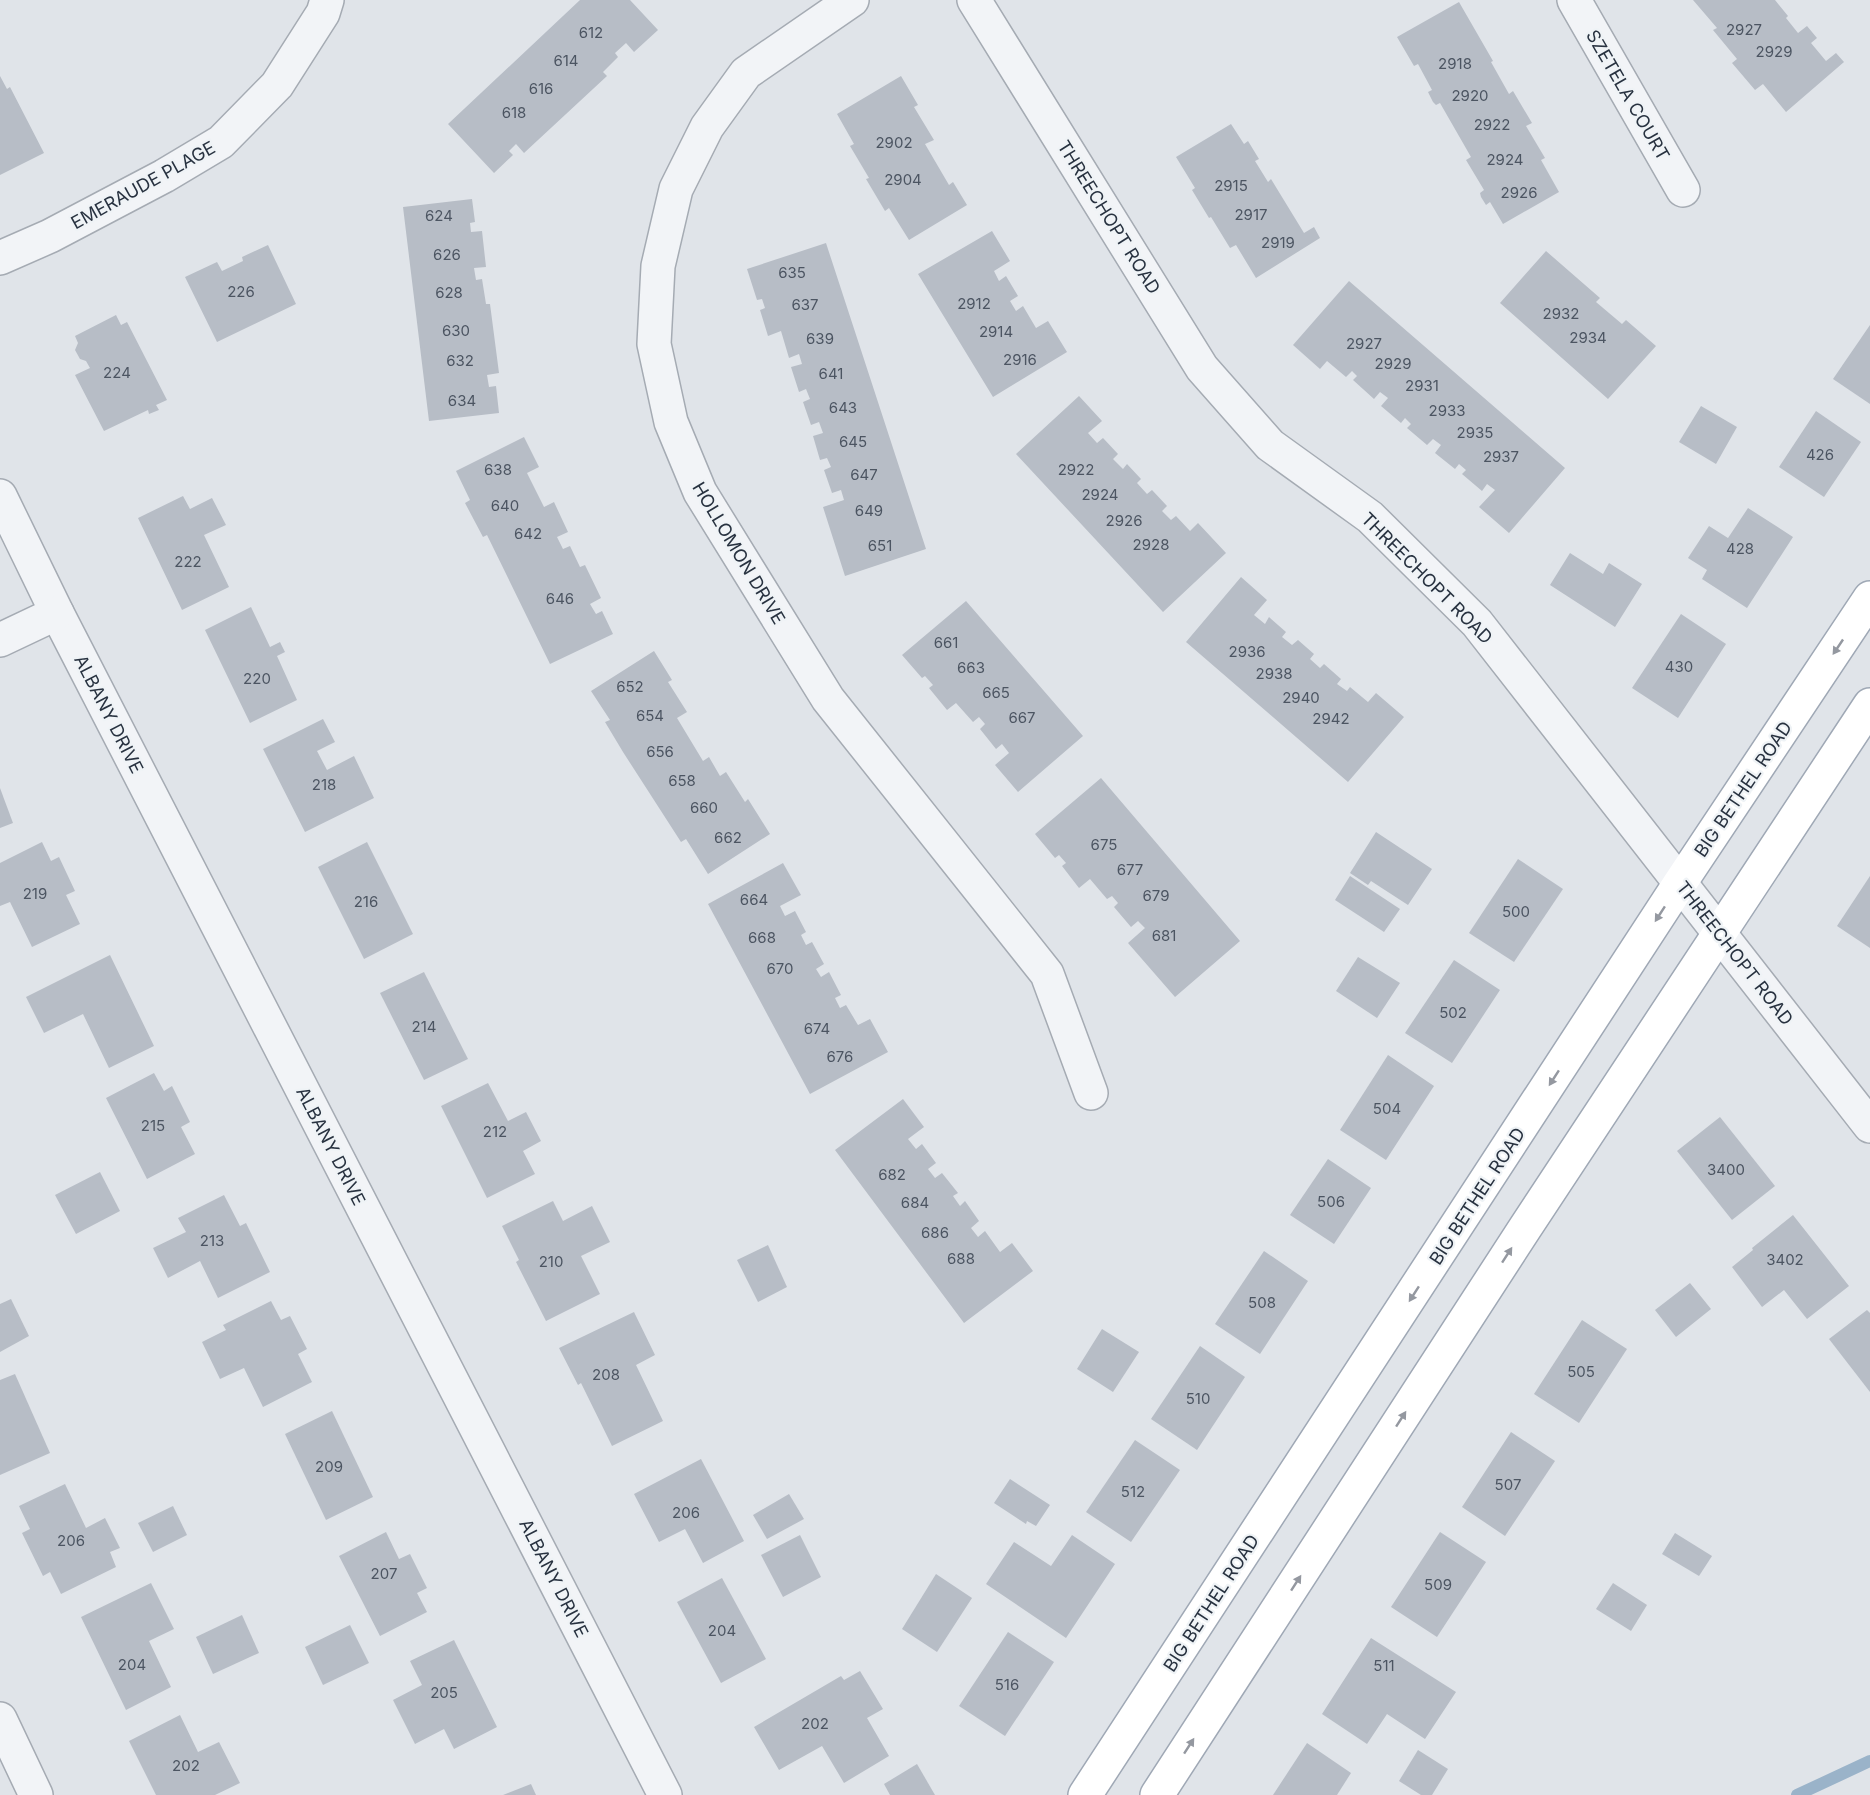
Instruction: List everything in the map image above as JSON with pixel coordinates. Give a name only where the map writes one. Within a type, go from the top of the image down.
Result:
[{"type":"main road","name":"BIG BETHEL ROAD","points":[[1085,1795],[1680,884],[1870,598]]},
{"type":"main road","points":[[1157,1795],[1531,1219],[1870,705]]},
{"type":"street","name":"EMERAUDE PLAGE","points":[[0,258],[60,231],[164,176],[220,142],[277,85],[323,13],[327,0]]},
{"type":"street","name":"HOLLOMON DRIVE","points":[[852,0],[746,73],[707,127],[676,189],[658,266],[654,344],[671,422],[700,492],[828,699],[1047,974],[1091,1093]]},
{"type":"street","name":"THREECHOPT ROAD","points":[[974,0],[1202,368],[1270,445],[1370,518],[1477,623],[1870,1126]]},
{"type":"street","name":"SZETELA COURT","points":[[1574,0],[1683,190]]},
{"type":"street","name":"ALBANY DRIVE","points":[[0,496],[57,613],[665,1795]]},
{"type":"street","points":[[0,640],[57,613]]},
{"type":"street","points":[[0,1719],[36,1795]]},
{"type":"building","points":[[580,0],[630,0],[658,30],[634,52],[626,43],[615,53],[618,57],[603,72],[607,76],[524,153],[516,144],[509,151],[513,155],[494,173],[448,124]]},
{"type":"building","points":[[1693,0],[1775,0],[1798,33],[1807,26],[1817,38],[1811,43],[1826,61],[1836,53],[1844,62],[1786,112],[1763,84],[1755,90],[1732,63],[1737,59],[1713,30],[1717,28]]},
{"type":"building","points":[[1459,2],[1509,94],[1513,91],[1532,123],[1526,126],[1545,158],[1541,160],[1559,192],[1503,224],[1490,202],[1486,205],[1481,197],[1480,193],[1484,190],[1466,160],[1471,157],[1440,103],[1436,105],[1433,102],[1428,92],[1432,90],[1418,64],[1414,66],[1397,37]]},
{"type":"building","points":[[0,76],[7,89],[10,87],[44,153],[0,175]]},
{"type":"building","points":[[901,76],[918,105],[914,107],[934,140],[925,144],[949,185],[953,182],[967,205],[909,240],[889,208],[885,211],[866,179],[869,178],[850,146],[854,144],[837,114]]},
{"type":"building","points":[[1231,124],[1244,144],[1248,141],[1259,159],[1255,161],[1268,182],[1271,179],[1304,233],[1314,227],[1320,238],[1256,278],[1236,245],[1230,248],[1211,217],[1209,218],[1192,190],[1195,188],[1176,157]]},
{"type":"building","points":[[472,199],[475,222],[470,223],[471,232],[482,231],[486,267],[474,268],[476,280],[482,279],[486,304],[490,304],[499,373],[487,375],[489,387],[496,386],[499,413],[429,421],[403,207]]},
{"type":"building","points":[[992,231],[1010,261],[994,271],[999,281],[1006,276],[1018,296],[1010,301],[1016,311],[1023,306],[1036,328],[1048,321],[1067,352],[993,397],[918,274]]},
{"type":"building","points":[[826,243],[926,549],[845,576],[823,507],[844,500],[841,490],[832,493],[824,470],[831,467],[827,458],[820,460],[813,436],[823,433],[819,422],[811,425],[803,402],[810,399],[806,389],[799,392],[791,367],[802,364],[799,354],[789,358],[781,331],[768,336],[760,310],[765,308],[762,299],[757,300],[747,269]]},
{"type":"building","points":[[268,245],[296,304],[217,342],[185,277],[217,262],[222,271],[243,261],[242,257]]},
{"type":"building","points":[[1546,251],[1600,298],[1596,302],[1622,324],[1626,320],[1656,346],[1608,399],[1500,303]]},
{"type":"building","points":[[1349,281],[1565,468],[1509,533],[1479,507],[1495,490],[1487,484],[1482,491],[1462,474],[1466,470],[1459,464],[1455,469],[1435,453],[1441,445],[1433,439],[1427,445],[1407,428],[1411,424],[1405,418],[1401,423],[1381,406],[1388,398],[1380,392],[1374,399],[1353,380],[1357,376],[1352,371],[1346,377],[1327,361],[1320,369],[1293,345]]},
{"type":"building","points":[[116,315],[121,325],[127,322],[167,400],[156,405],[159,410],[149,414],[148,410],[104,431],[75,375],[90,368],[86,361],[80,359],[75,350],[78,343],[75,336]]},
{"type":"building","points":[[1870,325],[1870,404],[1833,379]]},
{"type":"building","points":[[1079,396],[1102,421],[1088,433],[1097,443],[1103,438],[1118,454],[1113,459],[1123,469],[1127,464],[1141,479],[1137,483],[1147,494],[1152,490],[1167,506],[1162,511],[1171,520],[1176,516],[1190,531],[1198,523],[1226,553],[1163,612],[1016,454]]},
{"type":"building","points":[[1701,406],[1737,427],[1716,464],[1679,442]]},
{"type":"building","points":[[1816,411],[1861,442],[1824,497],[1779,467]]},
{"type":"building","points":[[524,437],[539,467],[527,473],[544,507],[554,502],[568,532],[557,537],[563,549],[570,546],[580,567],[585,565],[601,598],[590,604],[596,614],[602,611],[613,634],[550,664],[487,535],[483,537],[465,503],[470,500],[456,471]]},
{"type":"building","points":[[183,496],[190,509],[212,498],[226,525],[204,535],[229,587],[182,610],[138,518]]},
{"type":"building","points":[[1748,508],[1793,537],[1747,608],[1702,579],[1707,570],[1688,558],[1709,526],[1728,538]]},
{"type":"building","points":[[1570,553],[1603,574],[1609,563],[1642,584],[1615,627],[1550,585]]},
{"type":"building","points":[[1241,577],[1267,600],[1254,615],[1265,624],[1269,617],[1286,632],[1282,637],[1292,645],[1298,640],[1314,654],[1310,659],[1320,668],[1324,664],[1341,679],[1337,684],[1347,691],[1350,687],[1368,702],[1376,693],[1404,717],[1348,782],[1186,642]]},
{"type":"building","points":[[966,601],[1083,736],[1018,792],[995,765],[1009,753],[1002,744],[996,749],[980,729],[985,724],[979,717],[973,722],[956,703],[947,710],[929,688],[933,685],[925,676],[922,678],[902,655]]},
{"type":"building","points":[[251,607],[270,647],[280,642],[285,652],[277,656],[297,700],[250,723],[205,630]]},
{"type":"building","points":[[1681,614],[1726,644],[1678,718],[1632,688]]},
{"type":"building","points":[[654,651],[672,680],[668,682],[687,712],[677,718],[703,761],[709,757],[720,776],[726,772],[745,802],[748,799],[770,834],[708,874],[686,839],[681,842],[623,752],[605,722],[610,720],[591,691]]},
{"type":"building","points":[[323,719],[335,742],[317,751],[327,770],[354,756],[374,798],[305,832],[263,749]]},
{"type":"building","points":[[1101,778],[1240,941],[1175,997],[1128,943],[1145,928],[1138,921],[1131,927],[1114,907],[1118,903],[1112,896],[1107,899],[1090,879],[1079,888],[1062,866],[1066,863],[1059,855],[1055,858],[1035,834]]},
{"type":"building","points":[[0,788],[13,823],[0,828]]},
{"type":"building","points":[[1376,832],[1432,869],[1408,905],[1371,881],[1368,885],[1350,873]]},
{"type":"building","points":[[42,842],[51,861],[59,857],[75,891],[66,895],[80,924],[32,947],[10,902],[0,906],[0,863]]},
{"type":"building","points":[[367,842],[413,934],[364,959],[318,867]]},
{"type":"building","points":[[1518,859],[1563,889],[1514,962],[1469,933]]},
{"type":"building","points":[[783,863],[801,895],[780,906],[785,916],[795,911],[806,932],[801,935],[806,945],[812,942],[824,964],[816,969],[821,977],[829,972],[841,995],[835,998],[840,1008],[846,1005],[858,1025],[870,1019],[888,1052],[810,1094],[708,904]]},
{"type":"building","points":[[1350,876],[1400,909],[1384,932],[1335,900]]},
{"type":"building","points":[[1870,876],[1870,948],[1837,926]]},
{"type":"building","points":[[110,955],[154,1046],[109,1068],[83,1014],[44,1033],[26,997]]},
{"type":"building","points":[[1358,957],[1400,983],[1377,1018],[1336,991]]},
{"type":"building","points":[[1454,960],[1500,990],[1452,1063],[1405,1033]]},
{"type":"building","points":[[424,972],[468,1059],[424,1080],[380,993]]},
{"type":"building","points":[[1388,1055],[1434,1086],[1386,1160],[1340,1130]]},
{"type":"building","points":[[154,1073],[164,1091],[172,1086],[190,1122],[181,1127],[195,1154],[147,1179],[106,1098]]},
{"type":"building","points":[[488,1083],[508,1121],[526,1112],[541,1141],[523,1151],[535,1174],[487,1198],[441,1106]]},
{"type":"building","points":[[903,1099],[924,1127],[908,1139],[916,1149],[922,1144],[936,1163],[928,1169],[935,1178],[942,1173],[958,1193],[953,1196],[960,1206],[965,1201],[979,1221],[971,1228],[978,1237],[985,1231],[1000,1252],[1012,1243],[1033,1271],[964,1323],[835,1150]]},
{"type":"building","points":[[1720,1117],[1775,1186],[1732,1220],[1677,1151]]},
{"type":"building","points":[[1328,1159],[1371,1188],[1334,1244],[1290,1215]]},
{"type":"building","points":[[100,1172],[120,1211],[76,1234],[55,1195]]},
{"type":"building","points":[[224,1195],[240,1226],[246,1223],[270,1272],[218,1298],[200,1261],[168,1278],[153,1248],[186,1232],[178,1218]]},
{"type":"building","points":[[553,1201],[563,1221],[592,1206],[610,1242],[581,1256],[600,1294],[546,1321],[516,1262],[519,1260],[502,1226]]},
{"type":"building","points":[[1793,1215],[1849,1286],[1807,1319],[1784,1290],[1762,1307],[1732,1267]]},
{"type":"building","points":[[768,1245],[787,1287],[758,1302],[737,1260]]},
{"type":"building","points":[[1264,1251],[1308,1281],[1260,1354],[1215,1324]]},
{"type":"building","points":[[1690,1283],[1711,1309],[1676,1337],[1655,1310]]},
{"type":"building","points":[[11,1299],[29,1336],[0,1352],[0,1304]]},
{"type":"building","points":[[271,1301],[281,1320],[290,1316],[307,1349],[298,1354],[312,1382],[263,1407],[244,1368],[220,1379],[202,1342],[226,1330],[223,1325]]},
{"type":"building","points":[[1867,1310],[1870,1313],[1870,1392],[1829,1339]]},
{"type":"building","points":[[634,1312],[655,1355],[636,1365],[663,1421],[612,1446],[581,1383],[578,1385],[559,1348]]},
{"type":"building","points":[[1582,1320],[1627,1349],[1579,1423],[1534,1394]]},
{"type":"building","points":[[1102,1329],[1139,1352],[1113,1392],[1077,1369]]},
{"type":"building","points":[[1200,1346],[1245,1377],[1197,1450],[1151,1419]]},
{"type":"building","points":[[15,1374],[50,1453],[0,1475],[0,1380]]},
{"type":"building","points":[[332,1411],[373,1497],[326,1520],[285,1434]]},
{"type":"building","points":[[1511,1432],[1555,1461],[1505,1536],[1462,1507]]},
{"type":"building","points":[[1135,1440],[1180,1470],[1131,1542],[1086,1512]]},
{"type":"building","points":[[701,1459],[744,1541],[703,1563],[685,1529],[659,1542],[634,1494]]},
{"type":"building","points":[[1010,1479],[1050,1505],[1036,1526],[1027,1521],[1026,1524],[994,1503]]},
{"type":"building","points":[[65,1484],[86,1528],[105,1518],[120,1548],[110,1552],[116,1567],[61,1594],[50,1572],[43,1576],[22,1533],[30,1529],[19,1506]]},
{"type":"building","points":[[789,1494],[804,1519],[767,1539],[753,1515]]},
{"type":"building","points":[[173,1506],[187,1535],[153,1552],[138,1523]]},
{"type":"building","points":[[386,1532],[399,1559],[410,1554],[427,1588],[417,1593],[427,1612],[380,1636],[339,1556]]},
{"type":"building","points":[[1440,1532],[1486,1562],[1437,1637],[1391,1607]]},
{"type":"building","points":[[1675,1533],[1712,1556],[1699,1576],[1662,1554]]},
{"type":"building","points":[[800,1535],[821,1577],[783,1597],[761,1555]]},
{"type":"building","points":[[1072,1535],[1115,1564],[1066,1638],[986,1584],[1014,1542],[1051,1566]]},
{"type":"building","points":[[936,1574],[972,1598],[937,1652],[902,1629]]},
{"type":"building","points":[[722,1578],[766,1659],[721,1683],[677,1602]]},
{"type":"building","points":[[151,1583],[174,1629],[149,1641],[171,1687],[126,1710],[81,1617]]},
{"type":"building","points":[[1613,1583],[1647,1605],[1631,1631],[1596,1609]]},
{"type":"building","points":[[242,1615],[259,1653],[213,1674],[196,1637]]},
{"type":"building","points":[[350,1625],[369,1663],[323,1685],[305,1647]]},
{"type":"building","points":[[1008,1632],[1054,1662],[1005,1736],[959,1706]]},
{"type":"building","points":[[1371,1638],[1456,1692],[1425,1739],[1387,1714],[1367,1744],[1322,1714]]},
{"type":"building","points":[[454,1640],[497,1727],[454,1749],[444,1729],[415,1744],[393,1700],[422,1685],[410,1661]]},
{"type":"building","points":[[860,1671],[883,1709],[867,1718],[889,1756],[844,1783],[822,1746],[779,1770],[754,1727],[841,1676],[844,1680]]},
{"type":"building","points":[[180,1715],[198,1752],[219,1742],[240,1783],[215,1795],[156,1795],[129,1741]]},
{"type":"building","points":[[1307,1743],[1351,1773],[1337,1795],[1273,1795]]},
{"type":"building","points":[[1418,1750],[1448,1769],[1432,1795],[1421,1795],[1399,1781]]},
{"type":"building","points":[[917,1764],[935,1795],[890,1795],[884,1784]]},
{"type":"building","points":[[531,1784],[536,1795],[503,1795]]},
{"type":"waterway","points":[[1797,1795],[1870,1761]]}]
